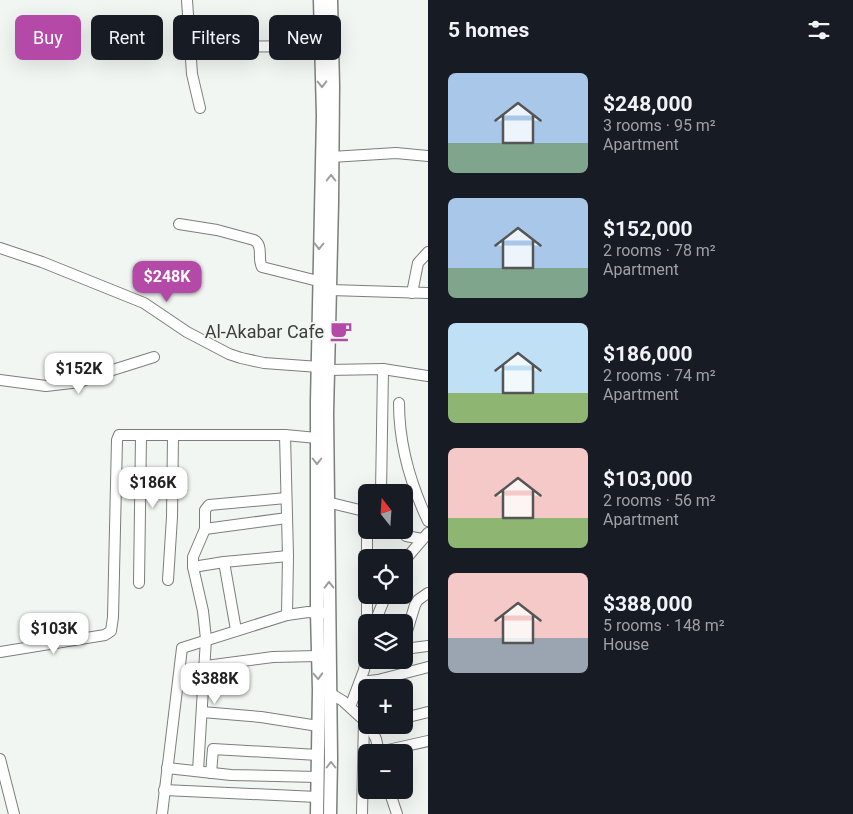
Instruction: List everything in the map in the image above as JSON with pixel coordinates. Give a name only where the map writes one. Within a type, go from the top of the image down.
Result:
[{"type":"main road","points":[[320,0],[321,15]]},
{"type":"main road","points":[[330,814],[330,693],[323,613],[317,438],[330,290],[333,86],[331,0]]},
{"type":"main road","points":[[317,814],[318,656],[323,613],[327,502],[318,281],[322,60]]},
{"type":"street","points":[[187,0],[188,15]]},
{"type":"street","points":[[191,60],[192,74],[200,108]]},
{"type":"street","points":[[331,157],[396,153],[428,156]]},
{"type":"street","points":[[179,224],[217,230],[254,240],[260,248],[259,262],[262,267],[318,281]]},
{"type":"street","points":[[0,248],[35,259],[144,303],[187,332],[229,354],[264,363],[323,368],[383,369],[428,376]]},
{"type":"street","points":[[412,293],[418,263],[428,252]]},
{"type":"street","points":[[330,290],[428,293]]},
{"type":"street","points":[[0,380],[46,386],[80,382],[154,357]]},
{"type":"street","points":[[382,484],[383,369]]},
{"type":"street","points":[[399,403],[405,462],[410,480],[428,521]]},
{"type":"street","points":[[0,652],[105,635],[111,631],[113,617],[117,437],[119,435],[285,435],[317,438]]},
{"type":"street","points":[[285,435],[288,556],[287,615]]},
{"type":"street","points":[[139,583],[141,436]]},
{"type":"street","points":[[168,580],[172,517],[173,436]]},
{"type":"street","points":[[198,771],[206,666],[206,639],[203,611],[193,567],[193,557],[205,529],[205,510],[209,505],[286,498]]},
{"type":"street","points":[[327,502],[358,509]]},
{"type":"street","points":[[205,529],[287,518]]},
{"type":"street","points":[[413,550],[425,536]]},
{"type":"street","points":[[366,539],[367,614]]},
{"type":"street","points":[[193,567],[288,556]]},
{"type":"street","points":[[224,562],[236,630]]},
{"type":"street","points":[[412,614],[415,605],[428,593]]},
{"type":"street","points":[[162,814],[182,648],[287,615],[323,613]]},
{"type":"street","points":[[413,648],[428,646]]},
{"type":"street","points":[[206,666],[273,657],[318,656]]},
{"type":"street","points":[[382,679],[428,667]]},
{"type":"street","points":[[350,707],[358,687]]},
{"type":"street","points":[[330,693],[358,714]]},
{"type":"street","points":[[202,712],[261,717],[318,726]]},
{"type":"street","points":[[413,716],[428,712]]},
{"type":"street","points":[[362,814],[368,734]]},
{"type":"street","points":[[412,744],[428,740]]},
{"type":"street","points":[[211,772],[213,749],[318,755]]},
{"type":"street","points":[[0,759],[14,814]]},
{"type":"street","points":[[167,768],[318,777]]},
{"type":"street","points":[[164,790],[318,797]]},
{"type":"street","points":[[392,799],[397,814]]},
{"type":"place","name":"Al-Akabar Cafe","points":[[341,331]]}]
